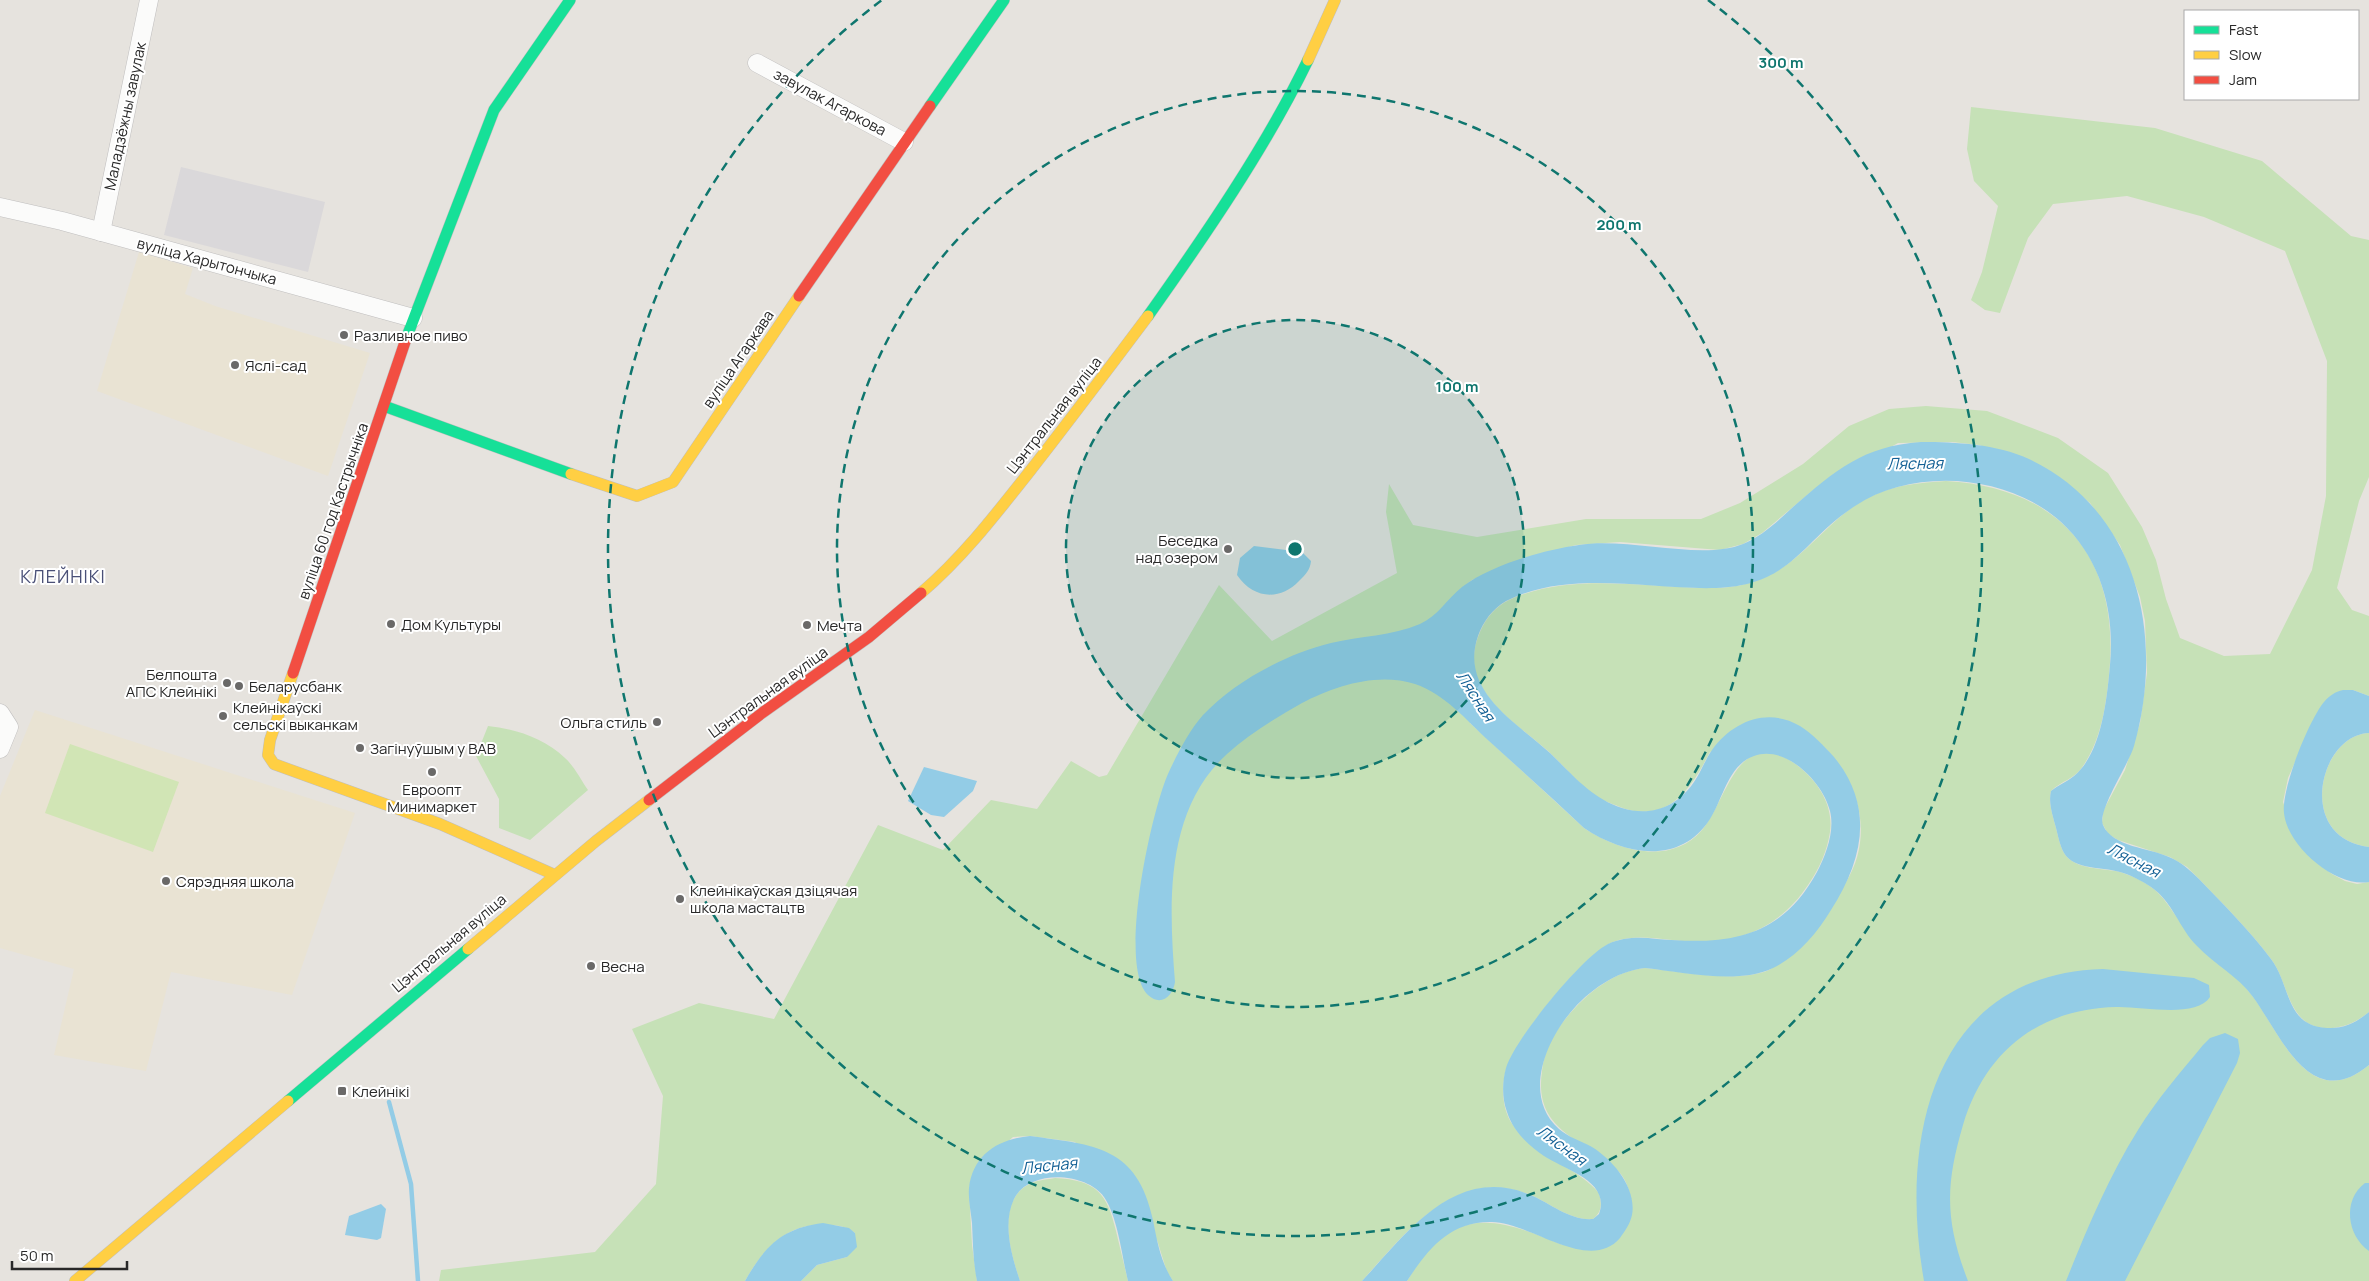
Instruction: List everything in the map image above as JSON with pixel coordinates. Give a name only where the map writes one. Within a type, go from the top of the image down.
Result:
[{"type":"street","name":"Маладзёжны завулак","points":[[101,232],[149,0]]},
{"type":"street","name":"вуліца 60 год Кастрычніка","points":[[555,875],[440,824],[274,764],[268,755],[270,740],[292,672],[413,318],[494,110],[570,0]]},
{"type":"street","name":"вуліца Агаркава","points":[[384,406],[578,477],[637,496],[673,482],[904,142],[1004,0]]},
{"type":"street","name":"Цэнтральная вуліца","points":[[75,1281],[555,875],[762,713],[869,637],[946,572],[971,544],[1118,358],[1209,226],[1288,101],[1335,0]]},
{"type":"street","name":"завулак Агаркова","points":[[757,63],[904,142]]},
{"type":"street","name":"вуліца Харытончыка","points":[[0,206],[413,318]]},
{"type":"street","points":[[0,713],[9,727],[0,749]]},
{"type":"shaded area","points":[[181,167],[325,202],[308,272],[164,235]]},
{"type":"shaded area","name":"Яслі-сад","points":[[139,252],[193,268],[185,294],[215,306],[370,353],[328,476],[97,391]]},
{"type":"shaded area","name":"Сярэдняя школа","points":[[35,710],[355,813],[292,995],[171,972],[146,1071],[54,1055],[74,969],[0,948],[0,796]]},
{"type":"green space","points":[[1971,107],[2155,128],[2262,161],[2351,236],[2369,240],[2369,477],[2359,501],[2337,588],[2352,610],[2369,616],[2369,696],[2353,690],[2316,715],[2288,778],[2283,802],[2297,841],[2307,854],[2332,874],[2345,881],[2357,884],[2369,882],[2369,1012],[2353,1022],[2337,1027],[2324,1028],[2312,1025],[2303,1019],[2290,1001],[2277,968],[2271,959],[2237,918],[2187,867],[2170,857],[2118,840],[2108,834],[2102,823],[2103,811],[2125,770],[2140,723],[2147,673],[2145,621],[2140,597],[2120,545],[2090,503],[2049,470],[1979,445],[1952,442],[1898,443],[1812,491],[1762,533],[1743,544],[1720,550],[1620,542],[1576,545],[1508,564],[1472,580],[1458,591],[1470,723],[1584,828],[1613,843],[1629,848],[1660,851],[1675,848],[1689,841],[1702,830],[1736,771],[1747,759],[1759,753],[1775,754],[1802,769],[1817,785],[1829,812],[1831,822],[1825,853],[1808,885],[1787,910],[1761,928],[1732,939],[1688,942],[1634,938],[1613,942],[1601,949],[1569,979],[1536,1019],[1512,1056],[1503,1084],[1505,1105],[1509,1119],[1522,1136],[1532,1145],[1578,1175],[1599,1193],[1600,1208],[1598,1214],[1593,1219],[1569,1215],[1533,1196],[1506,1188],[1481,1188],[1458,1195],[1436,1208],[1397,1242],[1362,1281],[1173,1281],[1167,1272],[1157,1240],[1075,1142],[1030,1136],[1013,1137],[974,1171],[969,1189],[972,1245],[977,1281],[801,1281],[817,1265],[847,1257],[855,1233],[836,1225],[822,1225],[797,1229],[776,1241],[759,1259],[745,1281],[439,1281],[441,1270],[595,1252],[656,1184],[663,1096],[632,1029],[699,1003],[774,1019],[878,825],[943,850],[991,800],[1037,809],[1071,761],[1099,777],[1107,775],[1219,585],[1272,641],[1397,573],[1386,512],[1389,484],[1413,525],[1477,537],[1586,519],[1701,519],[1740,503],[1803,464],[1849,426],[1889,409],[1926,406],[1987,411],[2058,438],[2108,473],[2142,527],[2156,560],[2166,599],[2180,638],[2224,656],[2270,654],[2312,570],[2326,496],[2327,361],[2285,251],[2204,217],[2127,196],[2053,204],[2028,238],[2000,313],[1985,310],[1971,300],[1982,272],[1998,206],[1974,181],[1967,149]]},
{"type":"green space","points":[[1946,481],[1987,487],[2023,498],[2052,515],[2076,538],[2094,565],[2105,597],[2110,634],[2109,675],[2102,722],[2094,745],[2083,766],[2076,774],[2051,791],[2050,796],[2052,814],[2064,853],[2075,863],[2124,873],[2140,880],[2156,891],[2189,931],[2246,987],[2287,1048],[2300,1064],[2314,1075],[2330,1080],[2348,1078],[2369,1065],[2369,1281],[1407,1281],[1426,1252],[1442,1237],[1458,1228],[1475,1223],[1492,1223],[1526,1231],[1563,1245],[1631,1199],[1625,1181],[1619,1172],[1564,1132],[1553,1121],[1545,1108],[1541,1091],[1543,1064],[1550,1042],[1558,1029],[1575,1008],[1592,992],[1612,978],[1634,970],[1645,968],[1692,974],[1740,976],[1769,970],[1783,957],[1842,888],[1857,859],[1861,835],[1859,812],[1853,790],[1842,768],[1809,733],[1788,721],[1710,752],[1695,779],[1686,790],[1665,807],[1652,811],[1637,811],[1602,800],[1580,784],[1548,751],[1505,714],[1481,686],[1475,670],[1474,652],[1485,622],[1499,606],[1509,600],[1529,592],[1550,587],[1614,583],[1714,588],[1732,587],[1749,583],[1779,570],[1792,561],[1837,519],[1872,496],[1908,485]]},
{"type":"green space","points":[[488,726],[519,732],[548,745],[568,761],[588,790],[530,840],[499,828],[499,799],[476,756]]},
{"type":"green space","points":[[2369,733],[2369,847],[2346,840],[2331,826],[2323,808],[2322,787],[2328,768],[2338,750],[2352,738]]},
{"type":"green space","points":[[70,744],[179,782],[153,852],[45,813]]},
{"type":"green space","points":[[1055,1178],[1081,1182],[1098,1191],[1104,1198],[1112,1218],[1128,1281],[1020,1281],[1008,1231],[1011,1205],[1017,1194],[1029,1184]]},
{"type":"water","name":"Лясная","points":[[1921,442],[1990,447],[2029,459],[2066,482],[2096,511],[2119,544],[2134,582],[2143,621],[2146,663],[2143,705],[2134,746],[2105,809],[2102,818],[2103,825],[2114,838],[2132,846],[2173,859],[2185,866],[2196,876],[2246,928],[2271,959],[2296,1012],[2303,1020],[2313,1026],[2339,1027],[2355,1022],[2369,1012],[2369,1065],[2348,1078],[2330,1080],[2314,1075],[2299,1064],[2286,1048],[2247,990],[2204,953],[2191,939],[2159,893],[2132,876],[2113,870],[2082,865],[2064,853],[2051,810],[2051,791],[2074,776],[2091,754],[2105,709],[2109,678],[2110,625],[2102,587],[2095,569],[2086,552],[2061,522],[2039,506],[2015,494],[1988,486],[1960,481],[1932,481],[1905,485],[1879,494],[1855,506],[1837,519],[1794,559],[1780,570],[1763,579],[1742,585],[1716,588],[1610,583],[1556,586],[1531,591],[1506,601],[1496,608],[1485,621],[1478,636],[1474,656],[1476,673],[1483,689],[1507,717],[1550,753],[1591,792],[1622,808],[1643,811],[1662,808],[1680,798],[1687,791],[1712,750],[1730,731],[1752,720],[1776,718],[1788,720],[1800,726],[1822,744],[1847,776],[1860,814],[1860,834],[1857,853],[1851,872],[1826,919],[1799,950],[1782,963],[1759,973],[1727,977],[1645,968],[1634,970],[1603,983],[1577,1005],[1561,1025],[1546,1054],[1542,1070],[1540,1086],[1542,1102],[1548,1116],[1559,1129],[1592,1147],[1608,1159],[1622,1176],[1631,1195],[1633,1205],[1629,1224],[1620,1238],[1607,1248],[1592,1251],[1559,1244],[1507,1224],[1477,1223],[1464,1226],[1442,1239],[1423,1258],[1407,1281],[1362,1281],[1416,1224],[1435,1208],[1457,1195],[1480,1188],[1505,1188],[1533,1196],[1569,1215],[1585,1219],[1593,1219],[1599,1214],[1601,1203],[1598,1193],[1592,1185],[1584,1178],[1538,1152],[1522,1137],[1513,1125],[1505,1107],[1503,1090],[1506,1068],[1512,1055],[1550,1000],[1582,965],[1608,944],[1632,938],[1706,941],[1728,938],[1749,933],[1768,925],[1786,912],[1802,895],[1824,858],[1829,843],[1830,811],[1820,788],[1801,768],[1790,760],[1778,755],[1766,754],[1745,760],[1738,767],[1727,783],[1710,819],[1698,834],[1683,844],[1667,850],[1651,851],[1616,845],[1584,828],[1455,708],[1426,688],[1401,681],[1386,680],[1371,680],[1342,686],[1302,703],[1263,727],[1227,754],[1206,777],[1191,803],[1181,831],[1175,861],[1172,891],[1174,987],[1166,998],[1157,1000],[1148,995],[1139,978],[1136,953],[1136,921],[1140,887],[1146,852],[1161,793],[1175,759],[1193,728],[1203,715],[1230,691],[1262,670],[1297,654],[1331,643],[1398,631],[1420,624],[1432,617],[1462,587],[1502,565],[1550,551],[1598,543],[1686,550],[1726,549],[1743,544],[1770,528],[1823,482],[1851,462],[1883,449],[1901,444]]},
{"type":"water","points":[[1254,546],[1302,552],[1311,561],[1310,567],[1299,581],[1284,592],[1275,594],[1259,593],[1243,583],[1237,575],[1240,558]]},
{"type":"water","points":[[2343,690],[2353,690],[2369,696],[2369,733],[2352,738],[2338,750],[2328,768],[2322,787],[2323,808],[2331,826],[2346,840],[2369,847],[2369,882],[2356,882],[2342,878],[2328,872],[2315,862],[2294,839],[2287,826],[2284,813],[2284,802],[2291,772],[2311,724],[2326,700],[2333,694]]},
{"type":"water","points":[[924,767],[977,781],[973,791],[944,817],[931,815],[908,801]]},
{"type":"water","points":[[2103,969],[2194,978],[2209,985],[2210,997],[2203,1004],[2181,1010],[2116,1007],[2088,1010],[2063,1016],[2040,1026],[2019,1039],[2001,1056],[1985,1076],[1973,1099],[1963,1125],[1953,1167],[1950,1203],[1952,1221],[1960,1260],[1968,1281],[1924,1281],[1917,1228],[1917,1174],[1924,1122],[1940,1074],[1964,1033],[1999,1000],[2045,978]]},
{"type":"water","points":[[2225,1033],[2238,1039],[2240,1053],[2237,1063],[2125,1281],[2066,1281],[2108,1185],[2127,1148],[2145,1119],[2203,1045],[2210,1038]]},
{"type":"water","name":"Лясная","points":[[1030,1136],[1093,1147],[1110,1154],[1124,1163],[1136,1177],[1146,1196],[1160,1252],[1165,1267],[1173,1281],[1128,1281],[1113,1215],[1104,1197],[1096,1189],[1084,1183],[1058,1177],[1044,1179],[1021,1189],[1010,1209],[1011,1251],[1020,1281],[977,1281],[969,1197],[971,1176],[982,1157],[989,1150],[1008,1141]]},
{"type":"water","points":[[2365,1183],[2369,1183],[2369,1251],[2356,1236],[2350,1218],[2350,1208],[2353,1199]]},
{"type":"water","points":[[381,1204],[386,1209],[381,1238],[377,1240],[345,1235],[349,1216]]},
{"type":"water","points":[[823,1223],[849,1228],[855,1233],[857,1247],[847,1257],[817,1265],[801,1281],[745,1281],[760,1258],[776,1241],[796,1229]]},
{"type":"waterway","points":[[389,1102],[411,1184],[418,1281]]},
{"type":"traffic: fast","points":[[406,339],[494,110],[570,0]]},
{"type":"traffic: fast","points":[[930,106],[1004,0]]},
{"type":"traffic: fast","points":[[1148,316],[1191,255],[1254,158],[1308,60]]},
{"type":"traffic: fast","points":[[384,406],[571,474]]},
{"type":"traffic: fast","points":[[288,1101],[468,949]]},
{"type":"traffic: slow","points":[[1308,60],[1335,0]]},
{"type":"traffic: slow","points":[[571,474],[637,496],[673,482],[799,296]]},
{"type":"traffic: slow","points":[[921,593],[951,565],[992,519],[1060,433],[1148,316]]},
{"type":"traffic: slow","points":[[293,673],[270,740],[268,755],[274,764],[440,824],[555,875]]},
{"type":"traffic: slow","points":[[468,949],[596,841],[649,800]]},
{"type":"traffic: slow","points":[[75,1281],[288,1101]]},
{"type":"traffic: jam","points":[[799,296],[930,106]]},
{"type":"traffic: jam","points":[[293,673],[406,339]]},
{"type":"traffic: jam","points":[[649,800],[762,713],[869,637],[921,593]]},
{"type":"place","name":"Разливное пиво","points":[[344,335]]},
{"type":"place","name":"Яслі-сад","points":[[235,365]]},
{"type":"place","name":"Беседка над озером","points":[[1228,549]]},
{"type":"place","name":"Дом Культуры","points":[[391,624]]},
{"type":"place","name":"Мечта","points":[[807,625]]},
{"type":"place","name":"Белпошта АПС Клейнікі","points":[[227,683]]},
{"type":"place","name":"Беларусбанк","points":[[239,686]]},
{"type":"place","name":"Клейнікаўскі сельскі выканкам","points":[[223,716]]},
{"type":"place","name":"Ольга стиль","points":[[657,722]]},
{"type":"place","name":"Загінуўшым у ВАВ","points":[[360,748]]},
{"type":"place","name":"Евроопт Минимаркет","points":[[432,772]]},
{"type":"place","name":"Сярэдняя школа","points":[[166,881]]},
{"type":"place","name":"Клейнікаўская дзіцячая школа мастацтв","points":[[680,899]]},
{"type":"place","name":"Весна","points":[[591,966]]},
{"type":"place","name":"Клейнікі","points":[[342,1091]]},
{"type":"district","name":"КЛЕЙНІКІ","points":[[63,576]]}]
